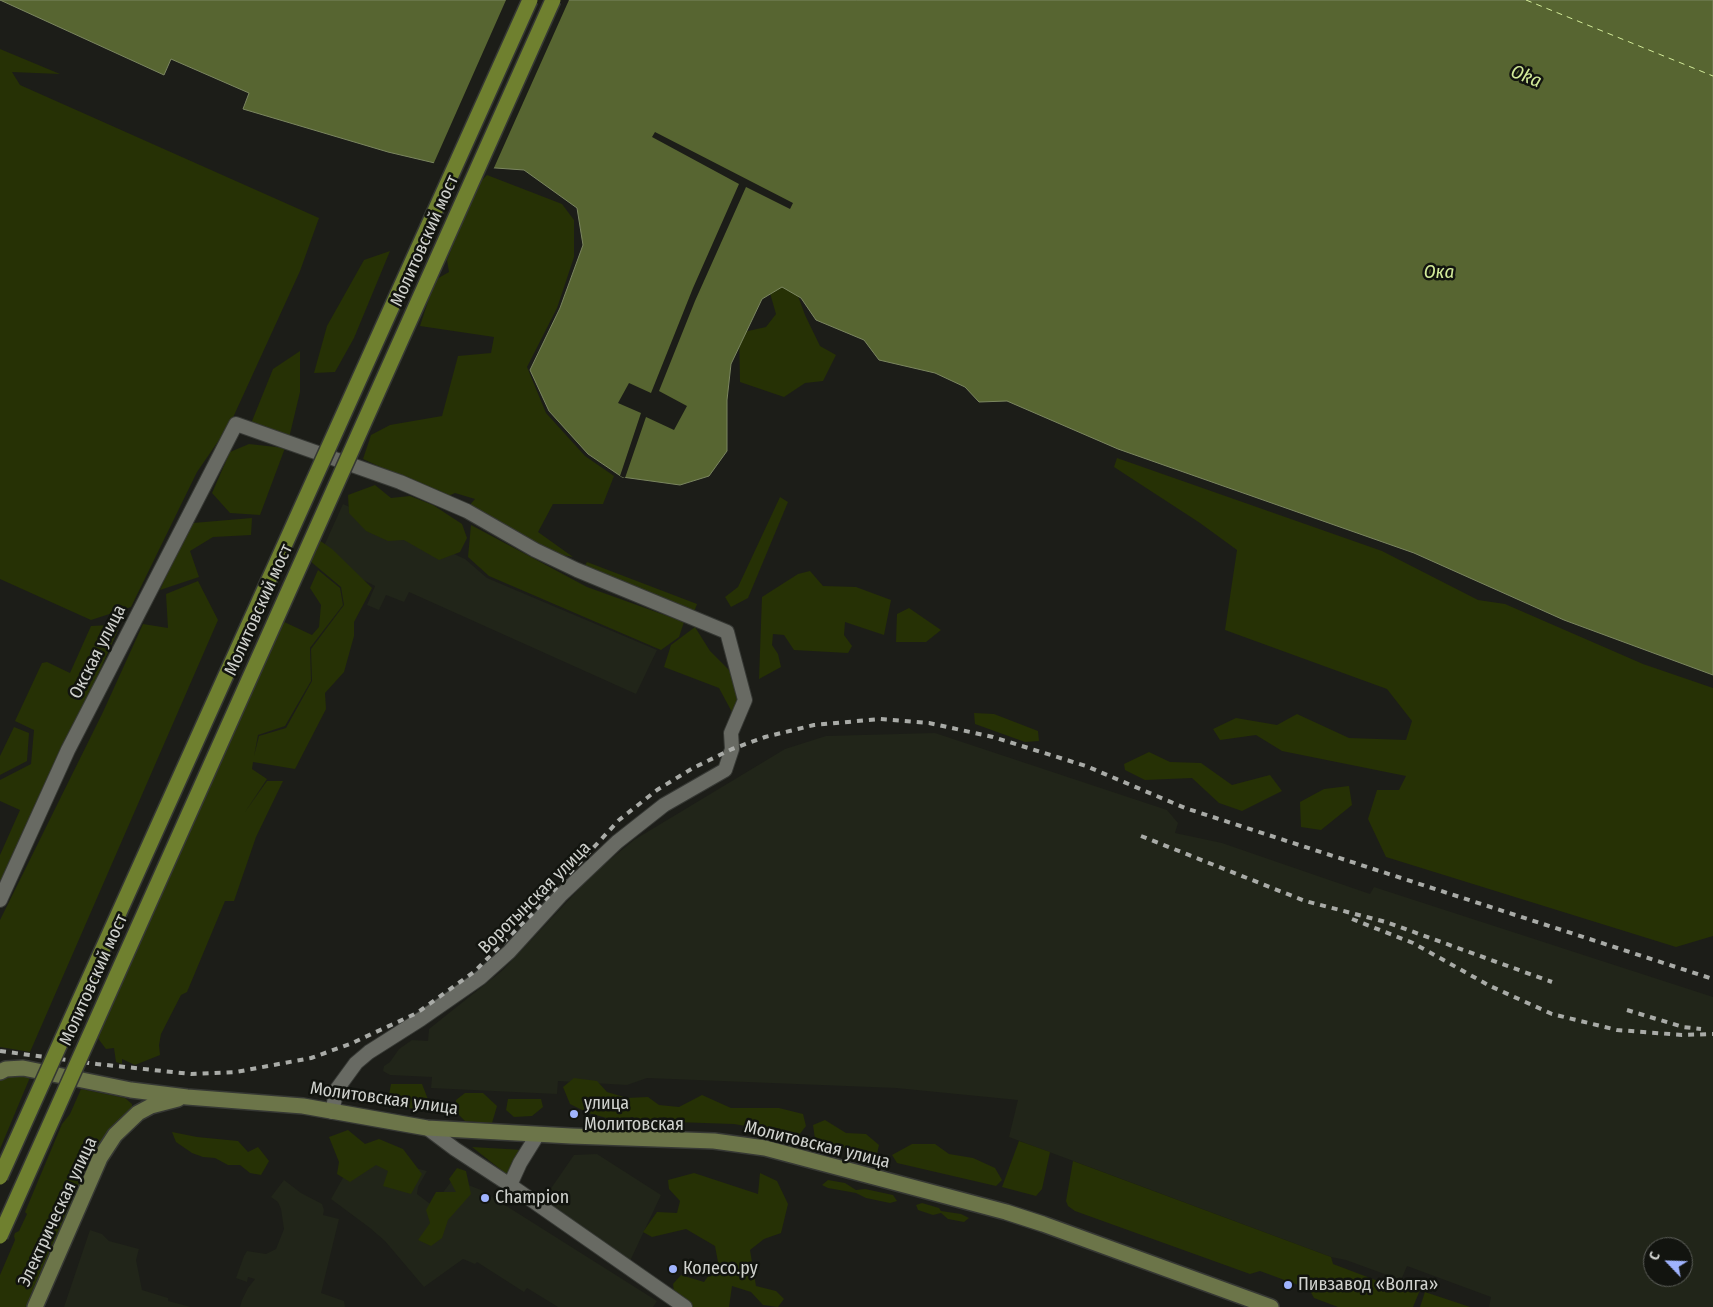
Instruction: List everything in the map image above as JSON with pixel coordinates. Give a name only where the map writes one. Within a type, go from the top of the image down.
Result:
[{"type":"main road","name":"Молитовский мост","points":[[0,1177],[530,0]]},
{"type":"main road","name":"Молитовский мост","points":[[0,1236],[553,0]]},
{"type":"street","name":"Окская улица","points":[[0,900],[68,750],[236,424],[400,482],[467,511],[535,550],[577,570],[727,632],[745,700]]},
{"type":"street","name":"Воротынская улица","points":[[332,1112],[337,1089],[356,1064],[369,1052],[480,978],[509,952],[560,896],[617,842],[664,805],[724,770],[732,749],[731,732],[745,700]]},
{"type":"street","points":[[0,1072],[6,1069],[23,1068],[131,1090],[187,1097]]},
{"type":"street","points":[[131,1090],[138,1101],[138,1113],[151,1106],[187,1097]]},
{"type":"street","name":"Молитовская улица","points":[[187,1097],[278,1103],[427,1128],[714,1141],[765,1148],[1006,1212],[1271,1307]]},
{"type":"street","name":"Электрическая улица","points":[[35,1307],[100,1158],[115,1135],[138,1113]]},
{"type":"street","points":[[427,1128],[454,1149],[510,1185],[685,1307]]},
{"type":"street","points":[[510,1185],[520,1163],[538,1134]]},
{"type":"shaded area","points":[[0,49],[60,74],[12,72],[20,85],[319,218],[300,271],[230,424],[197,472],[131,607],[91,620],[0,579]]},
{"type":"shaded area","points":[[487,175],[562,204],[574,220],[574,257],[557,308],[527,367],[546,413],[585,456],[614,476],[603,504],[553,504],[538,532],[573,557],[546,552],[468,507],[475,499],[455,493],[446,497],[363,459],[371,435],[390,425],[442,416],[458,356],[491,353],[494,337],[420,326],[435,280],[449,272],[447,260],[476,186]]},
{"type":"shaded area","points":[[390,251],[354,338],[335,372],[314,373],[327,326],[364,260]]},
{"type":"shaded area","points":[[793,282],[805,315],[820,346],[836,355],[823,381],[805,383],[784,397],[740,382],[739,333],[766,327],[776,314],[768,286]]},
{"type":"shaded area","points":[[300,351],[300,392],[289,438],[250,426],[273,369]]},
{"type":"shaded area","points":[[249,444],[285,448],[260,515],[230,513],[212,493],[230,452]]},
{"type":"shaded area","points":[[1117,458],[1382,551],[1478,600],[1505,604],[1643,664],[1713,688],[1713,936],[1676,947],[1386,857],[1368,819],[1377,790],[1399,790],[1406,776],[1282,751],[1256,735],[1220,740],[1213,729],[1236,718],[1277,725],[1297,714],[1349,738],[1406,740],[1412,721],[1387,689],[1225,630],[1237,550],[1200,523],[1114,467]]},
{"type":"shaded area","points":[[375,485],[391,498],[410,496],[433,505],[462,524],[467,538],[460,552],[439,560],[404,540],[388,541],[366,531],[349,513],[348,495]]},
{"type":"shaded area","points":[[780,497],[788,502],[748,598],[731,607],[725,597],[738,587]]},
{"type":"shaded area","points":[[343,504],[465,559],[487,578],[657,650],[636,694],[409,592],[404,602],[386,595],[379,610],[367,605],[375,586],[319,557]]},
{"type":"shaded area","points":[[252,518],[251,535],[213,537],[190,551],[199,577],[160,590],[178,548],[193,523]]},
{"type":"shaded area","points":[[471,525],[587,587],[684,622],[679,637],[661,650],[489,576],[468,557]]},
{"type":"shaded area","points":[[319,540],[332,549],[372,588],[354,622],[354,636],[344,672],[325,693],[326,709],[295,769],[253,762],[252,769],[267,779],[245,812],[267,781],[283,781],[256,837],[234,901],[225,901],[187,992],[181,995],[161,1034],[160,1055],[135,1065],[122,1059],[122,1064],[116,1062],[114,1048],[106,1049],[97,1037],[280,620],[312,635],[319,627],[321,605],[310,588],[318,570],[340,588],[343,605],[310,648],[311,681],[285,726],[258,735],[254,756],[259,736],[286,728],[312,681],[311,649],[344,605],[341,587],[310,561]]},
{"type":"shaded area","points":[[587,562],[697,604],[693,615],[583,569]]},
{"type":"shaded area","points":[[810,571],[823,586],[856,587],[891,600],[884,635],[845,622],[844,635],[852,646],[848,653],[794,650],[784,635],[773,634],[772,645],[778,654],[781,667],[759,679],[762,597],[798,574]]},
{"type":"shaded area","points":[[198,581],[218,620],[30,1052],[0,1047],[0,920],[103,712],[143,624],[168,628],[166,594]]},
{"type":"shaded area","points":[[909,608],[941,630],[926,642],[896,642],[897,614]]},
{"type":"shaded area","points":[[111,625],[118,630],[0,895],[0,855],[20,810],[0,801],[0,780],[31,764],[34,730],[15,721],[42,663],[47,662],[70,673],[91,626]]},
{"type":"shaded area","points":[[695,627],[710,651],[732,673],[738,701],[733,714],[719,688],[664,667],[671,645]]},
{"type":"shaded area","points":[[974,713],[994,714],[1038,731],[1039,741],[1025,742],[975,724]]},
{"type":"shaded area","points":[[14,727],[29,733],[27,761],[0,775],[0,756]]},
{"type":"shaded area","points":[[935,733],[1167,810],[1178,823],[1175,833],[1222,843],[1370,894],[1374,887],[1713,997],[1713,1307],[1489,1307],[1491,1297],[1407,1266],[1401,1280],[1346,1260],[1331,1257],[1009,1137],[1018,1100],[896,1088],[647,1078],[627,1085],[558,1081],[557,1094],[431,1088],[432,1077],[390,1075],[383,1071],[384,1066],[390,1062],[399,1049],[412,1040],[428,1041],[429,1029],[503,970],[595,872],[634,840],[785,749],[826,736]]},
{"type":"shaded area","points":[[1149,752],[1170,762],[1201,763],[1232,785],[1270,775],[1282,791],[1242,811],[1219,803],[1192,778],[1145,780],[1125,770],[1124,764]]},
{"type":"shaded area","points":[[1349,786],[1352,805],[1321,830],[1301,827],[1300,802],[1324,789]]},
{"type":"shaded area","points":[[8,1074],[31,1075],[0,1149],[0,1079]]},
{"type":"shaded area","points":[[574,1078],[597,1081],[607,1092],[627,1098],[648,1097],[659,1105],[679,1107],[702,1095],[731,1108],[779,1108],[803,1114],[806,1126],[799,1135],[734,1124],[675,1122],[663,1117],[653,1123],[632,1117],[622,1122],[588,1113],[570,1104],[563,1087]]},
{"type":"shaded area","points":[[391,1084],[422,1084],[429,1102],[418,1111],[388,1100]]},
{"type":"shaded area","points":[[81,1089],[125,1098],[132,1104],[132,1109],[27,1307],[0,1307],[0,1275],[15,1240],[15,1233],[19,1231],[27,1214],[25,1212],[62,1124],[70,1114]]},
{"type":"shaded area","points":[[465,1093],[483,1093],[497,1106],[492,1123],[465,1121],[456,1112],[456,1100]]},
{"type":"shaded area","points":[[508,1099],[541,1099],[543,1107],[532,1116],[514,1117],[506,1110]]},
{"type":"shaded area","points":[[825,1120],[846,1133],[866,1134],[879,1145],[877,1154],[862,1154],[815,1139],[813,1125]]},
{"type":"shaded area","points":[[348,1130],[365,1144],[379,1139],[403,1149],[422,1174],[411,1194],[383,1186],[388,1171],[376,1165],[350,1182],[337,1174],[339,1162],[329,1137]]},
{"type":"shaded area","points":[[172,1132],[197,1137],[238,1141],[248,1152],[258,1147],[269,1161],[261,1175],[250,1173],[240,1165],[228,1165],[215,1158],[203,1157],[192,1153],[176,1142]]},
{"type":"shaded area","points":[[1019,1141],[1050,1152],[1042,1189],[1036,1196],[1002,1187]]},
{"type":"shaded area","points":[[912,1144],[935,1144],[949,1154],[973,1158],[995,1168],[1002,1180],[996,1186],[897,1163],[892,1155]]},
{"type":"shaded area","points":[[472,1147],[523,1150],[509,1176]]},
{"type":"shaded area","points":[[357,1153],[427,1171],[418,1187],[417,1194],[433,1206],[453,1179],[481,1190],[657,1301],[653,1307],[558,1307],[527,1288],[524,1292],[477,1262],[475,1264],[463,1259],[424,1287],[385,1241],[331,1199]]},
{"type":"shaded area","points":[[597,1154],[661,1195],[630,1261],[543,1200],[574,1155]]},
{"type":"shaded area","points":[[1073,1161],[1331,1257],[1333,1264],[1399,1289],[1410,1286],[1420,1290],[1413,1307],[1338,1307],[1314,1298],[1309,1289],[1260,1271],[1250,1274],[1075,1211],[1068,1206],[1066,1201]]},
{"type":"shaded area","points":[[457,1168],[466,1171],[471,1194],[448,1220],[442,1238],[431,1246],[418,1240],[430,1223],[426,1210],[436,1192],[456,1192],[449,1179]]},
{"type":"shaded area","points":[[694,1173],[758,1194],[760,1173],[777,1181],[788,1204],[781,1233],[764,1239],[750,1250],[756,1286],[776,1291],[784,1299],[778,1307],[763,1305],[751,1292],[732,1286],[729,1307],[676,1307],[673,1284],[681,1275],[704,1282],[718,1262],[715,1246],[686,1229],[652,1237],[643,1232],[657,1212],[677,1213],[680,1201],[669,1189],[668,1180]]},
{"type":"shaded area","points":[[284,1180],[301,1193],[322,1204],[323,1215],[339,1219],[321,1293],[344,1301],[345,1307],[240,1307],[248,1288],[255,1279],[248,1277],[247,1282],[236,1278],[244,1256],[247,1251],[266,1254],[276,1249],[284,1229],[281,1209],[278,1202],[271,1197]]},
{"type":"shaded area","points":[[828,1180],[845,1183],[856,1190],[865,1189],[893,1195],[897,1201],[890,1203],[866,1198],[856,1193],[828,1188],[822,1185]]},
{"type":"shaded area","points":[[922,1203],[939,1208],[941,1211],[961,1214],[969,1218],[964,1222],[948,1219],[941,1213],[933,1215],[918,1210],[916,1205]]},
{"type":"shaded area","points":[[90,1230],[102,1234],[109,1241],[139,1249],[136,1260],[142,1290],[168,1298],[168,1301],[191,1307],[64,1307]]},
{"type":"shaded area","points":[[1425,1292],[1470,1307],[1420,1307]]},
{"type":"water","name":"Ока","points":[[0,0],[1713,0],[1713,675],[1564,620],[1414,553],[1118,449],[1007,401],[979,402],[965,387],[935,373],[879,360],[864,340],[816,320],[801,298],[782,287],[762,299],[731,364],[727,400],[727,451],[709,476],[680,485],[622,477],[588,454],[549,411],[530,370],[560,308],[583,245],[577,208],[524,170],[439,164],[388,152],[243,109],[249,93],[171,59],[164,75]]},
{"type":"pier","points":[[506,0],[569,0],[493,170],[433,165]]},
{"type":"pier","points":[[655,132],[793,203],[790,209],[746,187],[695,301],[659,391],[687,406],[674,430],[646,417],[625,478],[620,476],[641,413],[618,403],[629,383],[651,393],[693,288],[739,184],[652,137]]},
{"type":"ferry route","points":[[1526,0],[1713,76]]},
{"type":"tram line","points":[[0,1218],[545,0]]},
{"type":"railway","points":[[0,1051],[191,1074],[236,1072],[311,1058],[350,1044],[417,1013],[474,972],[532,914],[619,820],[657,790],[693,768],[732,749],[765,737],[814,725],[880,719],[929,723],[993,737],[1086,766],[1185,808],[1713,979]]},
{"type":"railway","points":[[1141,836],[1305,901],[1386,922],[1552,982]]},
{"type":"railway","points":[[1352,919],[1413,943],[1490,986],[1552,1014],[1617,1030],[1682,1035],[1713,1034]]},
{"type":"railway","points":[[1627,1010],[1683,1027],[1701,1029]]},
{"type":"place","name":"улица Молитовская","points":[[574,1114]]},
{"type":"place","name":"Champion","points":[[485,1198]]},
{"type":"place","name":"Колесо.ру","points":[[673,1269]]},
{"type":"place","name":"Пивзавод «Волга»","points":[[1288,1285]]},
{"type":"water label","name":"Oka","points":[[1526,77]]}]
